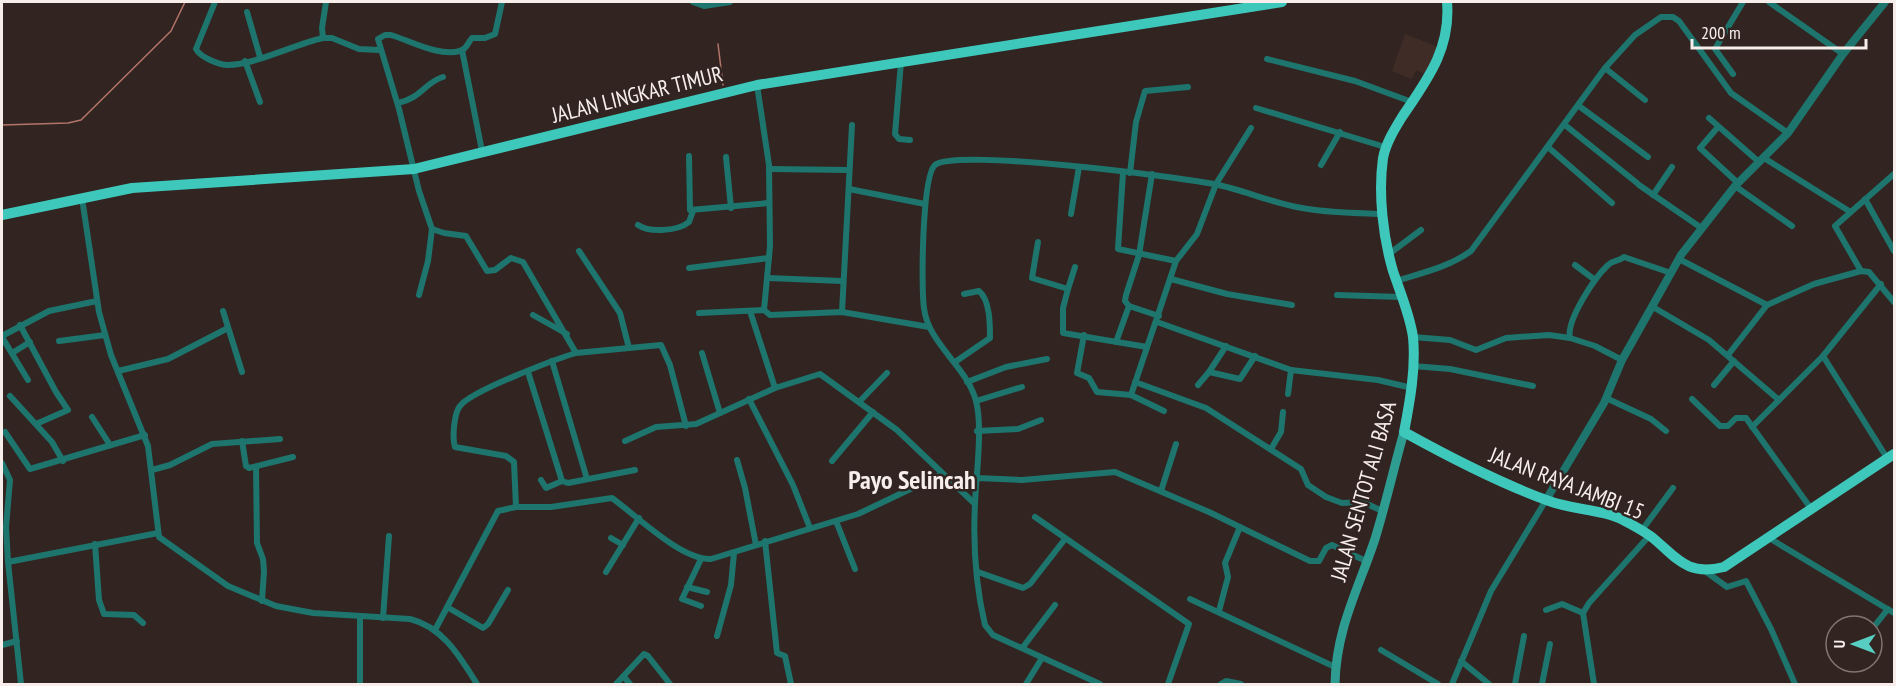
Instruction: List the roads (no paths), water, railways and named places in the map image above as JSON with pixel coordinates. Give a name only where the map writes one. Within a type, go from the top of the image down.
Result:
[{"type":"highway","name":"JALAN LINGKAR TIMUR","points":[[2,216],[132,188],[414,169],[756,85],[1251,5],[1282,2]]},
{"type":"highway","name":"JALAN SENTOT ALI BASA","points":[[1404,432],[1412,388],[1413,337],[1389,254],[1383,214],[1385,147],[1438,61],[1446,38],[1446,2]]},
{"type":"highway","name":"JALAN RAYA JAMBI 15","points":[[1404,432],[1453,459],[1546,500],[1621,519],[1646,533],[1676,560],[1705,571]]},
{"type":"highway","points":[[1705,571],[1724,567],[1891,456]]},
{"type":"main road","name":"JALAN SENTOT ALI BASA","points":[[1335,684],[1335,667],[1342,629],[1382,512],[1404,432]]},
{"type":"street","points":[[215,2],[197,52],[228,65],[323,38],[332,38],[358,49],[379,50]]},
{"type":"street","points":[[323,38],[322,28],[326,2]]},
{"type":"street","points":[[462,50],[472,38],[490,37],[495,34],[502,2]]},
{"type":"street","points":[[693,2],[704,6],[729,2]]},
{"type":"street","points":[[1733,74],[1715,49],[1743,2]]},
{"type":"street","points":[[1769,2],[1843,54]]},
{"type":"street","points":[[1452,684],[1491,591],[1606,398],[1622,360],[1679,259],[1700,227],[1788,133],[1843,54],[1885,2]]},
{"type":"street","points":[[247,12],[260,57]]},
{"type":"street","points":[[1396,281],[1435,269],[1471,251],[1605,68],[1642,28],[1662,17],[1673,17],[1679,21],[1731,93],[1788,133]]},
{"type":"street","points":[[419,295],[428,261],[432,229],[398,103],[379,50],[378,39],[385,35],[437,50],[462,50]]},
{"type":"street","points":[[462,50],[482,152]]},
{"type":"street","points":[[1268,59],[1355,81],[1412,102]]},
{"type":"street","points":[[245,61],[260,102]]},
{"type":"street","points":[[901,62],[894,134],[898,139],[910,140]]},
{"type":"street","points":[[1605,68],[1645,100]]},
{"type":"street","points":[[398,103],[422,94],[433,80],[443,77]]},
{"type":"street","points":[[756,85],[769,169],[769,258],[764,310]]},
{"type":"street","points":[[1176,261],[1119,251],[1117,247],[1126,173],[1145,91],[1188,87]]},
{"type":"street","points":[[1579,106],[1648,157]]},
{"type":"street","points":[[1256,108],[1385,147]]},
{"type":"street","points":[[1709,118],[1762,160],[1849,211]]},
{"type":"street","points":[[842,312],[852,124]]},
{"type":"street","points":[[1565,125],[1638,184],[1700,227]]},
{"type":"street","points":[[1718,127],[1700,148],[1737,185],[1792,226]]},
{"type":"street","points":[[1131,395],[1176,261],[1200,229],[1216,184],[1251,128]]},
{"type":"street","points":[[1321,165],[1340,132]]},
{"type":"street","points":[[1548,147],[1612,203]]},
{"type":"street","points":[[689,156],[690,209],[693,211]]},
{"type":"street","points":[[726,157],[731,208]]},
{"type":"street","points":[[1100,684],[988,630],[984,620],[974,538],[977,478],[976,401],[955,362],[929,327],[923,303],[925,204],[932,169],[940,162],[991,160],[1152,174],[1216,184],[1306,209],[1383,214]]},
{"type":"street","points":[[1071,214],[1079,167]]},
{"type":"street","points":[[1653,195],[1672,167]]},
{"type":"street","points":[[769,169],[849,170]]},
{"type":"street","points":[[1152,174],[1139,255],[1126,295],[1125,301],[1129,306],[1291,370],[1378,380],[1412,388]]},
{"type":"street","points":[[1861,271],[1834,228],[1849,211],[1894,174]]},
{"type":"street","points":[[849,189],[925,204]]},
{"type":"street","points":[[82,198],[97,301],[105,335],[145,435],[152,470],[158,532],[163,542],[200,564],[223,583],[262,600],[313,614],[410,619],[435,630],[477,684]]},
{"type":"street","points":[[1865,199],[1894,251]]},
{"type":"street","points":[[693,211],[769,203]]},
{"type":"street","points":[[638,225],[646,230],[682,227],[689,222],[693,211]]},
{"type":"street","points":[[432,229],[466,236],[487,271],[495,270],[511,258],[523,262],[576,353]]},
{"type":"street","points":[[1389,254],[1421,230]]},
{"type":"street","points":[[1038,242],[1030,273],[1032,278],[1068,289]]},
{"type":"street","points":[[579,251],[620,313],[629,348]]},
{"type":"street","points":[[1570,338],[1570,326],[1595,280],[1612,262],[1627,257],[1671,273]]},
{"type":"street","points":[[689,268],[769,258]]},
{"type":"street","points":[[1679,259],[1767,305]]},
{"type":"street","points":[[1575,265],[1595,280]]},
{"type":"street","points":[[1076,267],[1068,289],[1061,331],[1065,334],[1084,335],[1147,347]]},
{"type":"street","points":[[1728,355],[1767,305],[1814,284],[1861,271],[1872,273],[1894,302]]},
{"type":"street","points":[[768,278],[842,281]]},
{"type":"street","points":[[1171,279],[1227,294],[1292,305]]},
{"type":"street","points":[[1752,427],[1847,330],[1866,299],[1881,284]]},
{"type":"street","points":[[955,362],[990,338],[987,305],[982,293],[979,291],[964,294]]},
{"type":"street","points":[[1337,295],[1401,297]]},
{"type":"street","points":[[28,380],[2,336],[49,311],[97,301]]},
{"type":"street","points":[[1116,342],[1129,306]]},
{"type":"street","points":[[1653,307],[1709,340],[1779,400]]},
{"type":"street","points":[[699,314],[764,310],[770,315],[842,312],[929,327]]},
{"type":"street","points":[[223,311],[242,372]]},
{"type":"street","points":[[750,311],[775,388]]},
{"type":"street","points":[[533,315],[567,334]]},
{"type":"street","points":[[20,326],[68,410],[36,424]]},
{"type":"street","points":[[118,371],[168,358],[228,328]]},
{"type":"street","points":[[59,341],[105,335]]},
{"type":"street","points":[[1084,335],[1077,373],[1089,378],[1097,392],[1131,395],[1164,411]]},
{"type":"street","points":[[1413,337],[1450,340],[1476,350],[1506,338],[1549,335],[1570,338],[1595,346],[1622,360]]},
{"type":"street","points":[[12,353],[30,342]]},
{"type":"street","points":[[516,507],[515,470],[511,458],[458,449],[453,444],[460,405],[469,398],[552,361],[576,353],[657,345],[664,348],[686,426]]},
{"type":"street","points":[[1198,385],[1226,346]]},
{"type":"street","points":[[702,353],[720,413]]},
{"type":"street","points":[[1209,372],[1239,379],[1255,356]]},
{"type":"street","points":[[1823,356],[1891,456]]},
{"type":"street","points":[[967,382],[1006,367],[1047,359]]},
{"type":"street","points":[[552,361],[587,479]]},
{"type":"street","points":[[1714,385],[1734,361]]},
{"type":"street","points":[[1413,366],[1450,369],[1533,386]]},
{"type":"street","points":[[1287,394],[1291,370]]},
{"type":"street","points":[[528,372],[562,482]]},
{"type":"street","points":[[860,401],[887,373]]},
{"type":"street","points":[[625,441],[656,427],[696,424],[775,388],[820,374],[897,430],[975,504]]},
{"type":"street","points":[[1136,382],[1206,408],[1301,469],[1308,485],[1326,497],[1342,503],[1363,502],[1382,512]]},
{"type":"street","points":[[976,401],[1022,387]]},
{"type":"street","points":[[10,396],[36,424],[63,460]]},
{"type":"street","points":[[1606,398],[1651,419],[1666,431]]},
{"type":"street","points":[[749,399],[793,485],[810,528]]},
{"type":"street","points":[[1692,399],[1720,426],[1725,427],[1740,417],[1746,418],[1812,510]]},
{"type":"street","points":[[832,461],[873,412]]},
{"type":"street","points":[[1271,449],[1281,432],[1283,412]]},
{"type":"street","points":[[92,417],[110,446]]},
{"type":"street","points":[[977,431],[1018,429],[1041,420]]},
{"type":"street","points":[[5,432],[30,469],[145,435]]},
{"type":"street","points":[[152,470],[170,465],[212,444],[280,439]]},
{"type":"street","points":[[242,441],[246,466],[256,467],[293,457]]},
{"type":"street","points":[[1161,491],[1176,444]]},
{"type":"street","points":[[736,460],[746,489],[756,545]]},
{"type":"street","points":[[2,463],[9,480],[4,528],[21,684]]},
{"type":"street","points":[[256,467],[256,543],[263,559],[262,600]]},
{"type":"street","points":[[541,480],[546,488],[562,482],[635,470]]},
{"type":"street","points":[[977,478],[1022,480],[1114,472],[1161,491],[1310,561],[1319,561],[1326,548],[1332,545],[1366,561]]},
{"type":"street","points":[[435,630],[498,511],[516,507],[551,507],[612,498],[686,554],[701,559],[734,553],[836,521],[881,504],[942,474]]},
{"type":"street","points":[[1594,684],[1583,613],[1646,533],[1672,488]]},
{"type":"street","points":[[1035,517],[1189,624],[1168,684]]},
{"type":"street","points":[[606,572],[639,518]]},
{"type":"street","points":[[836,521],[855,569]]},
{"type":"street","points":[[1219,611],[1228,577],[1226,563],[1240,527]]},
{"type":"street","points":[[8,562],[158,532]]},
{"type":"street","points":[[383,618],[389,536]]},
{"type":"street","points":[[611,538],[623,545]]},
{"type":"street","points":[[1769,538],[1891,611]]},
{"type":"street","points":[[978,572],[1023,588],[1030,584],[1065,539]]},
{"type":"street","points":[[765,542],[777,653],[785,656],[791,682]]},
{"type":"street","points":[[95,544],[99,600],[104,614],[134,615],[143,623]]},
{"type":"street","points":[[717,636],[731,585],[734,553]]},
{"type":"street","points":[[701,559],[682,599],[701,606]]},
{"type":"street","points":[[1705,571],[1727,587],[1746,581],[1771,629],[1795,684]]},
{"type":"street","points":[[687,587],[707,592]]},
{"type":"street","points":[[447,607],[483,628],[488,624],[508,590]]},
{"type":"street","points":[[1190,599],[1335,667]]},
{"type":"street","points":[[1546,610],[1562,604],[1583,613]]},
{"type":"street","points":[[1023,647],[1055,605]]},
{"type":"street","points":[[360,617],[360,683]]},
{"type":"street","points":[[1515,684],[1524,636]]},
{"type":"street","points":[[2,645],[16,641]]},
{"type":"street","points":[[1542,684],[1550,644]]},
{"type":"street","points":[[1381,650],[1438,684]]},
{"type":"street","points":[[616,684],[640,656],[646,654],[670,684]]},
{"type":"street","points":[[1026,684],[1042,658]]},
{"type":"street","points":[[1461,661],[1490,684]]},
{"type":"street","points":[[624,677],[630,684]]},
{"type":"street","points":[[1221,684],[1226,681],[1241,684]]},
{"type":"waterway","points":[[2,125],[68,123],[81,120],[171,31],[185,2]]},
{"type":"waterway","points":[[718,44],[723,85]]},
{"type":"district","name":"Payo Selincah","points":[[912,479]]}]
